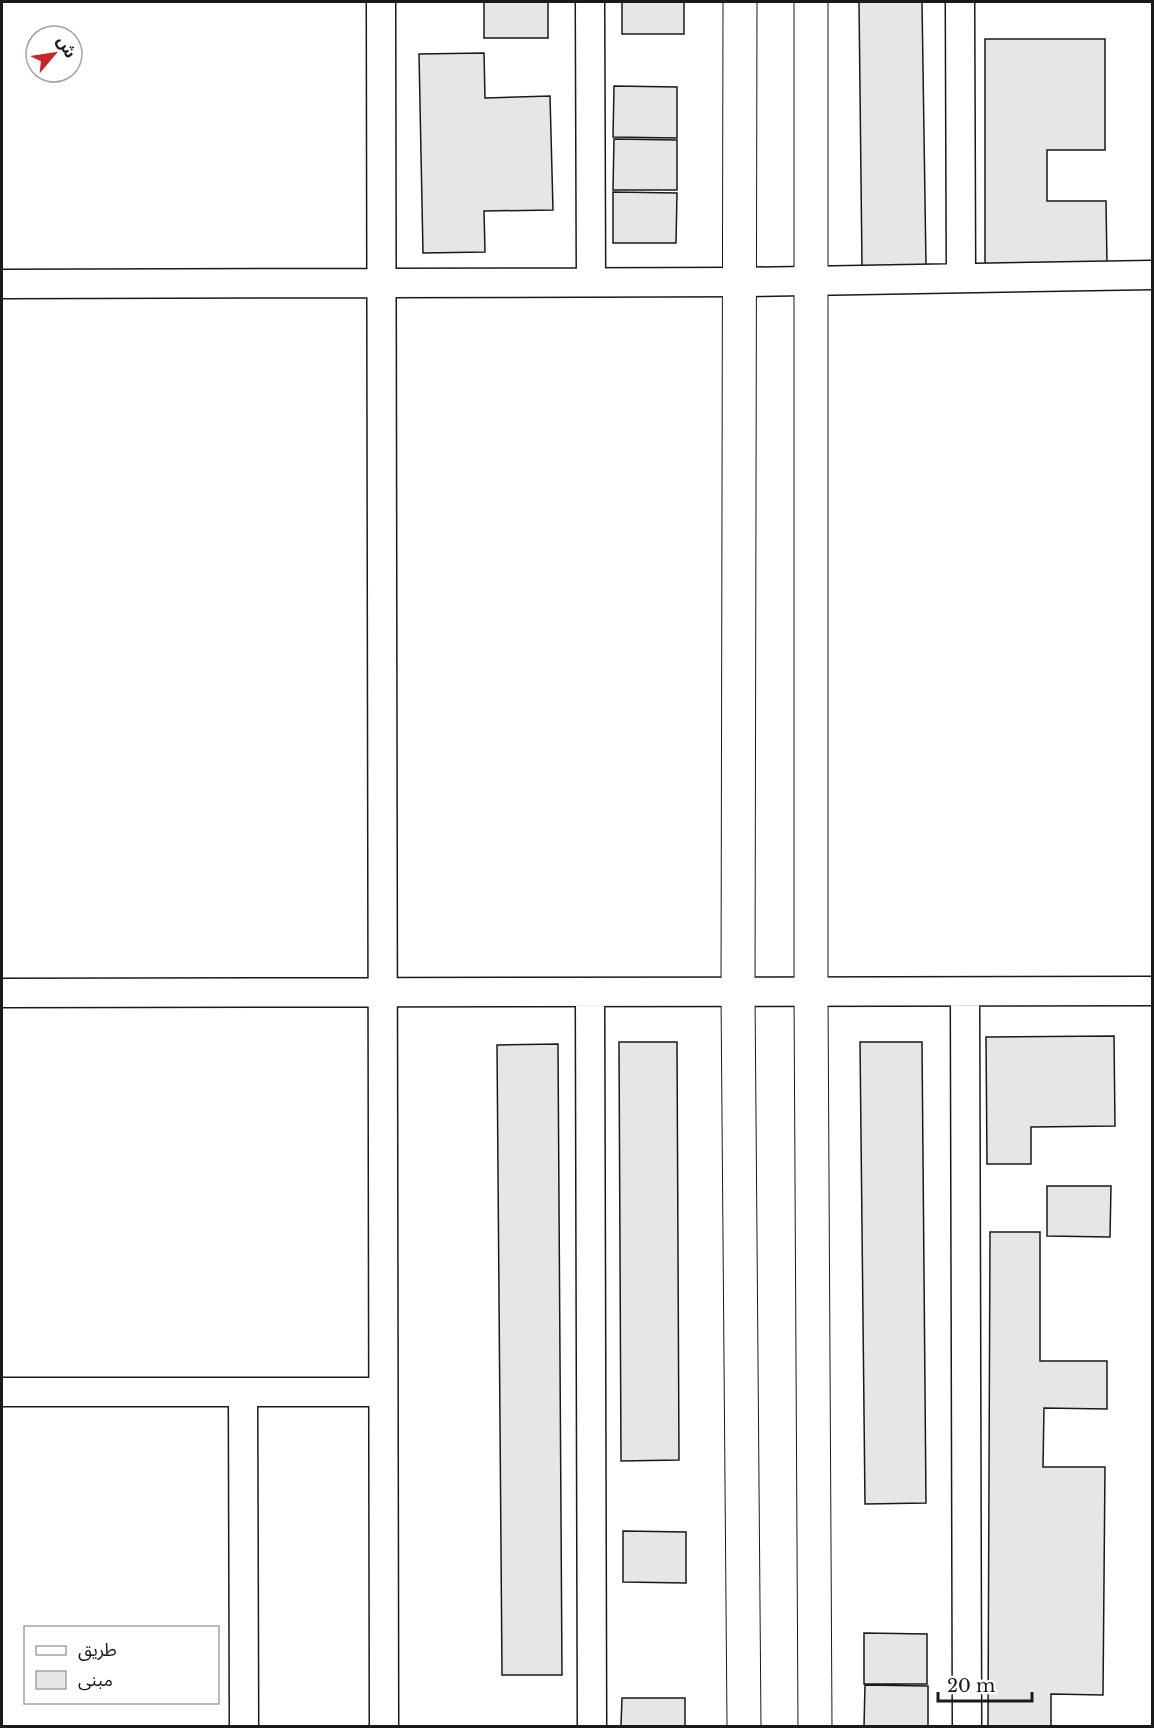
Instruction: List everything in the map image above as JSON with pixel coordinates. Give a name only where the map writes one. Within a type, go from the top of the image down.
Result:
[{"type":"street","points":[[381,2],[384,1726]]},
{"type":"street","points":[[590,2],[591,282]]},
{"type":"street","points":[[740,2],[742,282],[738,994],[744,1726]]},
{"type":"street","points":[[811,2],[813,280],[811,994],[815,1726]]},
{"type":"street","points":[[960,2],[961,278]]},
{"type":"street","points":[[2,284],[742,282],[1152,275]]},
{"type":"street","points":[[2,993],[811,994],[1152,991]]},
{"type":"street","points":[[965,993],[967,1726]]},
{"type":"street","points":[[590,994],[592,1726]]},
{"type":"street","points":[[2,1392],[382,1392]]},
{"type":"street","points":[[243,1392],[244,1726]]},
{"type":"building","points":[[484,2],[548,2],[548,38],[484,38]]},
{"type":"building","points":[[622,2],[684,2],[684,34],[622,34]]},
{"type":"building","points":[[859,2],[922,2],[926,265],[862,266]]},
{"type":"building","points":[[985,39],[1105,39],[1105,150],[1047,150],[1047,201],[1106,201],[1107,264],[985,264]]},
{"type":"building","points":[[484,53],[485,98],[550,96],[553,210],[484,211],[485,252],[423,253],[419,54]]},
{"type":"building","points":[[614,86],[677,87],[677,138],[613,137]]},
{"type":"building","points":[[614,139],[677,140],[677,190],[613,190]]},
{"type":"building","points":[[613,192],[677,193],[676,243],[613,243]]},
{"type":"building","points":[[1114,1036],[1115,1126],[1031,1127],[1031,1164],[987,1164],[986,1037]]},
{"type":"building","points":[[619,1042],[677,1042],[679,1460],[621,1461]]},
{"type":"building","points":[[860,1042],[922,1042],[926,1503],[865,1504]]},
{"type":"building","points":[[558,1044],[562,1675],[502,1675],[497,1045]]},
{"type":"building","points":[[1047,1186],[1111,1186],[1110,1237],[1047,1236]]},
{"type":"building","points":[[990,1232],[1040,1232],[1040,1361],[1107,1361],[1107,1409],[1044,1408],[1043,1467],[1105,1467],[1103,1695],[1051,1694],[1051,1726],[988,1726]]},
{"type":"building","points":[[623,1531],[686,1532],[686,1583],[623,1582]]},
{"type":"building","points":[[864,1633],[927,1634],[927,1684],[864,1684]]},
{"type":"building","points":[[865,1685],[928,1686],[928,1726],[864,1726]]},
{"type":"building","points":[[622,1698],[685,1698],[685,1726],[621,1726]]}]
